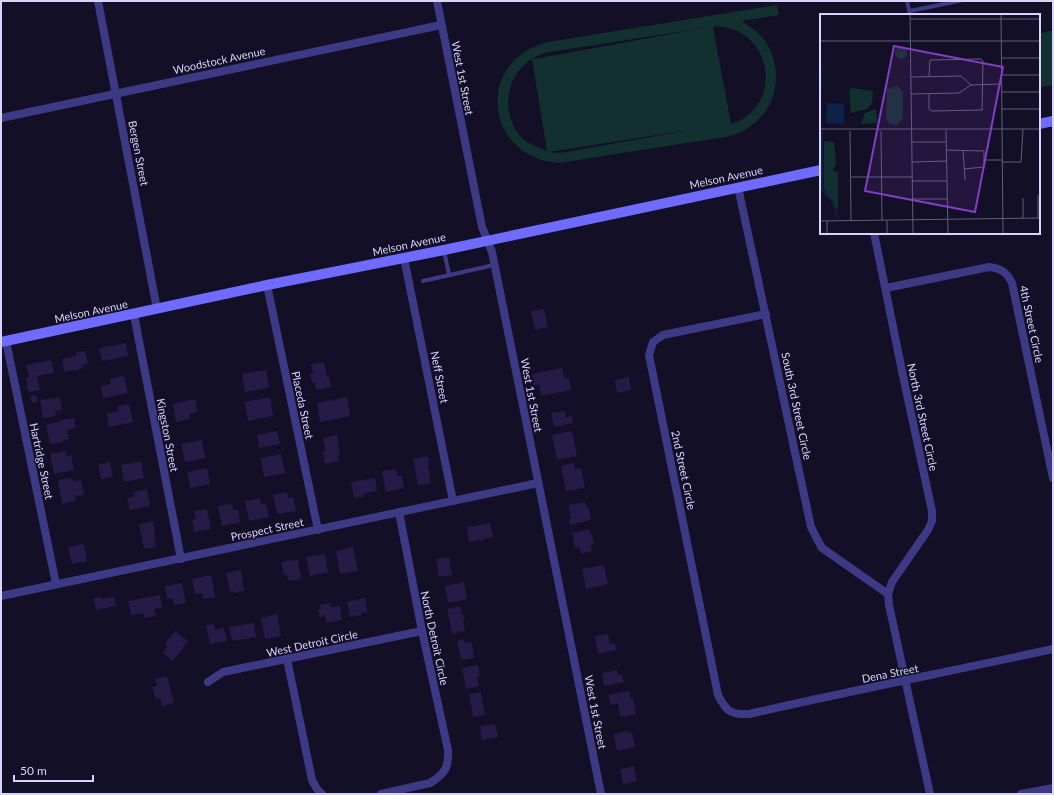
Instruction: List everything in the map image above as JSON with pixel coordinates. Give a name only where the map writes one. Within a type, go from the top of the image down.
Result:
[{"type":"street","name":"Bergen Street","points":[[98,1],[158,309]]},
{"type":"street","name":"West 1st Street","points":[[437,1],[482,227],[492,252],[601,794]]},
{"type":"street","name":"Woodstock Avenue","points":[[1,118],[441,25]]},
{"type":"street","points":[[1040,124],[1053,121]]},
{"type":"street","name":"Melson Avenue","points":[[4,342],[267,285],[444,250],[820,170]]},
{"type":"street","name":"South 3rd Street Circle","points":[[738,187],[811,527],[822,548],[888,594]]},
{"type":"street","name":"North 3rd Street Circle","points":[[874,234],[932,511],[932,521],[928,530],[892,582],[888,594]]},
{"type":"street","name":"Neff Street","points":[[404,258],[454,501]]},
{"type":"street","name":"4th Street Circle","points":[[886,288],[989,267],[997,268],[1009,276],[1012,283],[1053,478]]},
{"type":"street","name":"Placeda Street","points":[[267,285],[318,530]]},
{"type":"street","name":"2nd Street Circle","points":[[732,713],[724,706],[718,695],[649,355],[653,342],[663,335],[766,314]]},
{"type":"street","name":"Kingston Street","points":[[134,315],[181,559]]},
{"type":"street","name":"Hartridge Street","points":[[4,342],[56,584]]},
{"type":"street","name":"Prospect Street","points":[[1,596],[538,483]]},
{"type":"street","name":"North Detroit Circle","points":[[382,794],[430,783],[443,774],[448,759],[448,750],[422,631],[400,512]]},
{"type":"street","points":[[888,594],[889,606],[930,794]]},
{"type":"street","name":"West Detroit Circle","points":[[208,682],[223,672],[422,631]]},
{"type":"street","name":"Dena Street","points":[[732,713],[739,715],[749,714],[1053,649]]},
{"type":"street","points":[[287,659],[312,780],[322,794]]},
{"type":"street","points":[[1021,794],[1053,788]]},
{"type":"lane","points":[[908,1],[910,13],[959,1]]},
{"type":"lane","points":[[444,250],[449,274]]},
{"type":"lane","points":[[424,281],[449,274],[494,265]]},
{"type":"green space","points":[[777,5],[779,15],[742,21],[757,32],[765,41],[775,63],[776,75],[772,98],[767,108],[760,118],[748,128],[739,133],[725,137],[559,163],[534,157],[515,144],[503,127],[498,107],[499,87],[508,68],[524,52],[548,42]],"holes":[[[715,26],[731,29],[744,35],[755,45],[762,57],[765,71],[765,84],[762,97],[755,109],[744,118],[731,124],[713,27]],[[704,28],[533,58],[550,52]],[[532,59],[547,151],[534,146],[522,138],[515,129],[510,118],[508,107],[511,85],[523,66]],[[695,129],[566,152],[549,152]]]},
{"type":"green space","points":[[1053,30],[1053,85],[1040,88],[1040,33]]},
{"type":"building","points":[[544,309],[548,327],[535,330],[531,311]]},
{"type":"building","points":[[126,343],[128,356],[102,361],[99,348]]},
{"type":"building","points":[[85,351],[88,364],[83,365],[83,368],[79,370],[64,372],[62,359],[76,356],[76,352]]},
{"type":"building","points":[[51,360],[54,373],[37,376],[40,390],[28,392],[26,378],[29,377],[26,365]]},
{"type":"building","points":[[324,362],[331,387],[316,390],[315,383],[312,383],[310,374],[313,374],[311,364]]},
{"type":"building","points":[[562,368],[565,379],[569,378],[571,390],[541,396],[539,385],[534,386],[532,374]]},
{"type":"building","points":[[266,370],[269,388],[245,392],[242,374]]},
{"type":"building","points":[[124,376],[128,393],[103,398],[101,386],[111,384],[110,379]]},
{"type":"building","points":[[629,377],[631,390],[617,393],[615,380]]},
{"type":"building","points":[[36,395],[38,402],[32,403],[30,396]]},
{"type":"building","points":[[60,397],[62,410],[55,411],[56,416],[43,418],[40,400]]},
{"type":"building","points":[[270,397],[273,416],[248,421],[245,402]]},
{"type":"building","points":[[347,397],[350,416],[320,422],[317,403]]},
{"type":"building","points":[[195,399],[197,412],[189,414],[190,419],[176,422],[173,404]]},
{"type":"building","points":[[129,404],[133,422],[109,427],[107,414],[118,411],[118,406]]},
{"type":"building","points":[[565,411],[566,418],[572,416],[573,423],[554,427],[551,413]]},
{"type":"building","points":[[74,418],[76,428],[67,430],[69,439],[63,440],[63,442],[50,444],[46,425]]},
{"type":"building","points":[[277,431],[280,444],[259,448],[257,435]]},
{"type":"building","points":[[572,431],[577,456],[557,460],[552,435]]},
{"type":"building","points":[[337,435],[340,454],[338,455],[339,461],[325,464],[323,452],[326,451],[323,438]]},
{"type":"building","points":[[202,440],[205,458],[185,462],[181,444]]},
{"type":"building","points":[[66,451],[67,456],[71,455],[74,470],[54,474],[50,454]]},
{"type":"building","points":[[281,454],[285,473],[264,477],[261,458]]},
{"type":"building","points":[[428,456],[431,483],[418,485],[413,459]]},
{"type":"building","points":[[141,461],[144,478],[124,482],[121,465]]},
{"type":"building","points":[[110,462],[113,477],[101,479],[98,464]]},
{"type":"building","points":[[574,463],[575,469],[581,468],[585,488],[566,491],[561,466]]},
{"type":"building","points":[[207,468],[210,484],[190,488],[187,472]]},
{"type":"building","points":[[396,469],[397,476],[402,476],[404,488],[386,492],[382,471]]},
{"type":"building","points":[[72,478],[73,482],[81,480],[84,495],[75,496],[76,501],[62,504],[58,480]]},
{"type":"building","points":[[375,478],[377,491],[364,493],[364,497],[354,498],[351,482]]},
{"type":"building","points":[[147,489],[150,506],[130,510],[127,498],[135,496],[134,492]]},
{"type":"building","points":[[287,492],[288,498],[293,497],[296,511],[277,514],[273,495]]},
{"type":"building","points":[[260,498],[261,504],[266,504],[269,517],[249,521],[245,501]]},
{"type":"building","points":[[585,502],[586,507],[588,506],[591,520],[570,525],[569,519],[571,518],[568,505]]},
{"type":"building","points":[[232,504],[233,510],[238,509],[240,522],[222,526],[218,506]]},
{"type":"building","points":[[207,509],[211,529],[194,532],[192,520],[196,519],[194,511]]},
{"type":"building","points":[[153,521],[156,547],[144,549],[139,524]]},
{"type":"building","points":[[490,523],[493,537],[480,541],[469,542],[467,527]]},
{"type":"building","points":[[589,529],[594,544],[591,545],[592,551],[581,554],[579,547],[575,548],[572,533]]},
{"type":"building","points":[[84,544],[87,561],[72,564],[68,547]]},
{"type":"building","points":[[353,547],[358,571],[340,574],[336,551]]},
{"type":"building","points":[[325,554],[328,572],[310,576],[306,557]]},
{"type":"building","points":[[449,557],[452,575],[439,577],[436,559]]},
{"type":"building","points":[[298,560],[301,579],[288,581],[287,575],[284,575],[281,562]]},
{"type":"building","points":[[604,565],[608,584],[586,589],[582,569]]},
{"type":"building","points":[[241,570],[244,591],[234,593],[234,591],[230,592],[226,573]]},
{"type":"building","points":[[211,575],[215,597],[203,599],[202,593],[195,594],[192,579]]},
{"type":"building","points":[[464,582],[467,599],[448,603],[445,586]]},
{"type":"building","points":[[182,583],[186,603],[174,605],[172,598],[167,599],[165,586]]},
{"type":"building","points":[[160,595],[162,608],[154,609],[156,616],[144,618],[143,613],[131,615],[128,601]]},
{"type":"building","points":[[101,597],[102,599],[114,597],[116,606],[96,610],[94,598]]},
{"type":"building","points":[[365,598],[367,612],[350,617],[347,602]]},
{"type":"building","points":[[330,603],[331,607],[340,606],[342,620],[327,623],[325,616],[320,617],[318,610],[321,609],[320,605]]},
{"type":"building","points":[[460,606],[462,615],[464,615],[465,619],[463,619],[465,631],[452,634],[447,609]]},
{"type":"building","points":[[277,614],[281,636],[265,639],[261,618]]},
{"type":"building","points":[[254,623],[256,637],[232,641],[229,627]]},
{"type":"building","points":[[214,624],[215,630],[224,628],[227,641],[210,644],[206,625]]},
{"type":"building","points":[[175,631],[188,641],[173,661],[163,653],[167,647],[165,644]]},
{"type":"building","points":[[608,634],[610,644],[615,643],[616,650],[598,654],[595,636]]},
{"type":"building","points":[[464,639],[465,643],[472,642],[474,658],[461,660],[457,641]]},
{"type":"building","points":[[478,665],[480,676],[477,677],[479,686],[466,689],[462,668]]},
{"type":"building","points":[[617,670],[618,675],[622,674],[624,682],[604,686],[602,673]]},
{"type":"building","points":[[167,676],[174,703],[162,706],[160,698],[156,699],[152,687],[157,686],[155,679]]},
{"type":"building","points":[[629,691],[631,699],[633,698],[636,714],[620,717],[618,703],[611,705],[608,695]]},
{"type":"building","points":[[481,692],[485,715],[473,717],[469,694]]},
{"type":"building","points":[[495,724],[498,737],[482,740],[480,726]]},
{"type":"building","points":[[628,731],[628,734],[632,733],[635,747],[617,751],[614,734]]},
{"type":"building","points":[[634,766],[637,781],[623,784],[620,769]]}]
